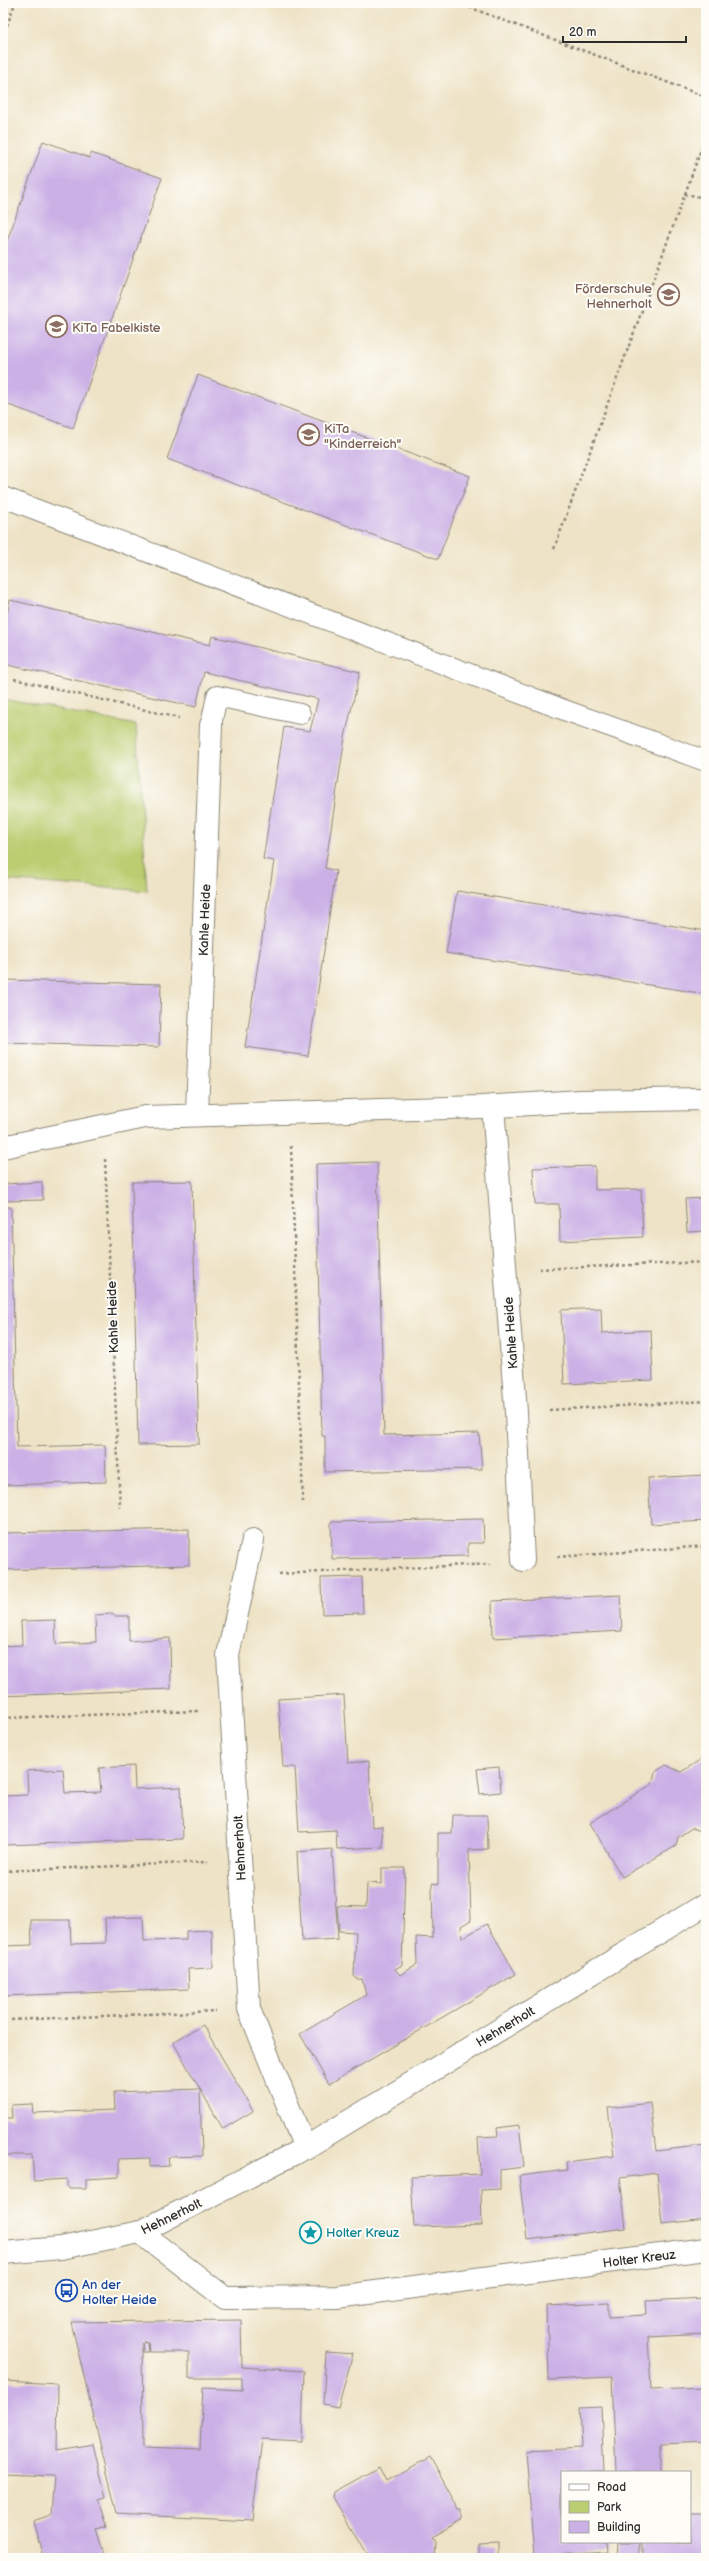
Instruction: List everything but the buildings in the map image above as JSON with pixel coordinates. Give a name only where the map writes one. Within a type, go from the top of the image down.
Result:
[{"type":"street","name":"Kahle Heide","points":[[197,1114],[211,725]]},
{"type":"street","points":[[3,1147],[145,1117],[290,1111],[493,1106],[581,1101],[706,1099]]},
{"type":"street","name":"Kahle Heide","points":[[493,1106],[516,1412],[523,1560]]},
{"type":"street","name":"Hehnerholt","points":[[253,1540],[228,1655],[249,2010],[305,2148]]},
{"type":"street","name":"Hehnerholt","points":[[3,2253],[61,2248],[140,2232],[305,2148],[706,1904]]},
{"type":"street","name":"Holter Kreuz","points":[[140,2232],[225,2298],[337,2297],[706,2250]]},
{"type":"lane","points":[[3,497],[559,708],[706,761]]},
{"type":"lane","points":[[211,725],[217,696],[300,714]]},
{"type":"path","points":[[3,37],[15,3]]},
{"type":"path","points":[[458,3],[706,97]]},
{"type":"path","points":[[554,548],[706,136]]},
{"type":"path","points":[[685,194],[706,198]]},
{"type":"path","points":[[14,679],[211,725]]},
{"type":"path","points":[[290,1111],[303,1502]]},
{"type":"path","name":"Kahle Heide","points":[[103,1126],[120,1508]]},
{"type":"path","points":[[505,1271],[706,1262]]},
{"type":"path","points":[[516,1412],[706,1401]]},
{"type":"path","points":[[245,1575],[469,1567],[523,1560],[706,1546]]},
{"type":"path","points":[[3,1718],[231,1709]]},
{"type":"path","points":[[3,1871],[240,1861]]},
{"type":"path","points":[[11,2020],[249,2010]]},
{"type":"green space","points":[[3,699],[136,725],[147,891],[3,880]]},
{"type":"place","name":"Förderschule Hehnerholt","points":[[668,295]]},
{"type":"place","name":"KiTa Fabelkiste","points":[[56,327]]},
{"type":"place","name":"KiTa \"Kinderreich\"","points":[[309,435]]},
{"type":"place","name":"Holter Kreuz","points":[[310,2232]]},
{"type":"place","name":"An der Holter Heide","points":[[67,2291]]}]
